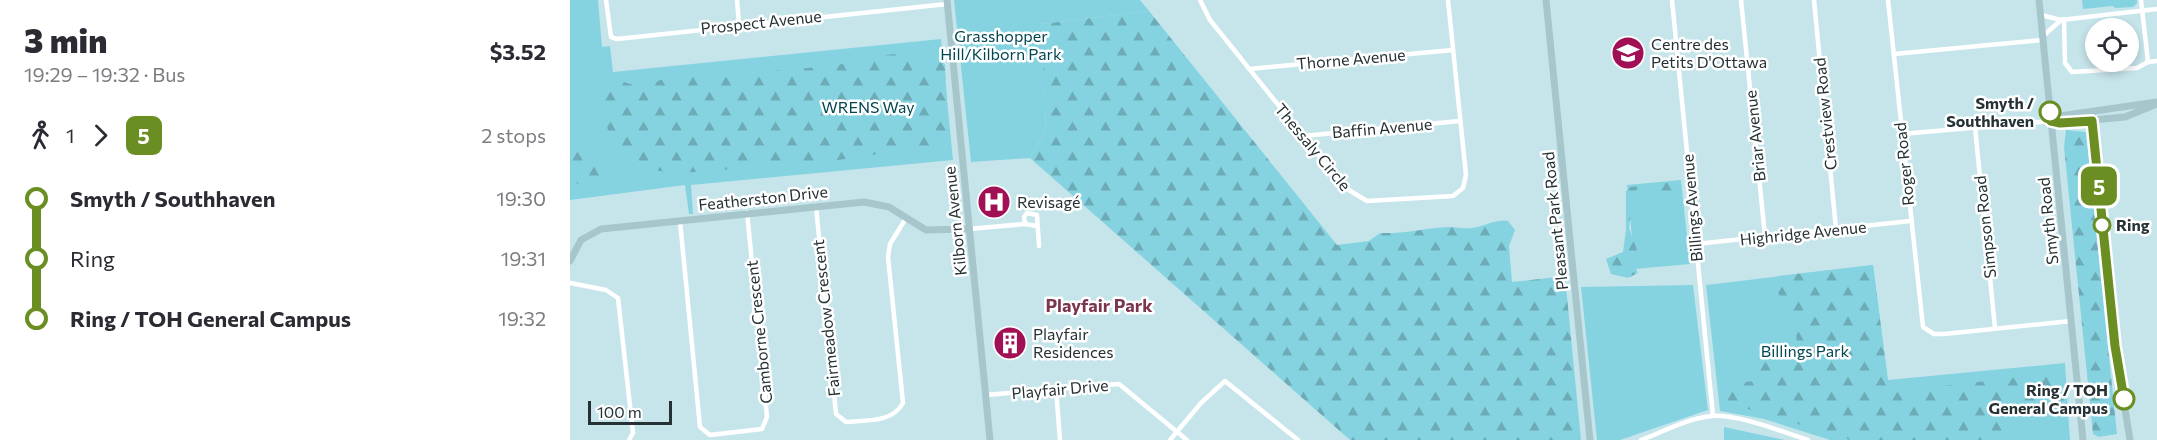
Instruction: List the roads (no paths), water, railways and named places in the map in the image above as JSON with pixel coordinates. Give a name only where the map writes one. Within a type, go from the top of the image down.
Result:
[{"type":"street","name":"Prospect Avenue","points":[[606,0],[611,37],[617,39],[947,2]]},
{"type":"street","points":[[737,0],[740,24]]},
{"type":"street","name":"Thessaly Circle","points":[[1200,0],[1210,20],[1344,186],[1367,201],[1453,196],[1463,188],[1466,175],[1448,0]]},
{"type":"street","name":"Pleasant Park Road","points":[[1546,0],[1590,440]]},
{"type":"street","name":"Billings Avenue","points":[[1672,0],[1713,416]]},
{"type":"street","name":"Briar Avenue","points":[[1742,0],[1765,236]]},
{"type":"street","name":"Crestview Road","points":[[1814,0],[1836,229]]},
{"type":"street","name":"Roger Road","points":[[1888,0],[1923,327],[1934,334],[1995,328]]},
{"type":"street","name":"Smyth Road","points":[[2039,0],[2083,440]]},
{"type":"street","points":[[2141,0],[2148,62]]},
{"type":"street","name":"Kilborn Avenue","points":[[947,2],[990,440]]},
{"type":"street","points":[[2041,15],[2062,19],[2157,9]]},
{"type":"street","points":[[1894,54],[2042,38],[2062,19]]},
{"type":"street","points":[[2062,19],[2065,63],[2072,72],[2137,68],[2148,62],[2157,61]]},
{"type":"street","name":"Thorne Avenue","points":[[1249,69],[1453,50]]},
{"type":"street","points":[[2051,121],[2060,116],[2157,103]]},
{"type":"street","points":[[1901,134],[2051,121],[2060,123],[2092,121],[2125,117],[2157,103]]},
{"type":"street","points":[[2092,112],[2115,346],[2130,440]]},
{"type":"street","name":"Baffin Avenue","points":[[1303,136],[1460,121]]},
{"type":"street","name":"Simpson Road","points":[[1975,127],[1995,328]]},
{"type":"street","name":"Featherston Drive","points":[[570,261],[581,240],[591,232],[747,212],[816,206],[877,203],[926,230],[969,229]]},
{"type":"street","name":"Fairmeadow Crescent","points":[[816,206],[836,414],[846,422],[890,417],[898,412],[903,403],[888,257],[890,244],[906,218]]},
{"type":"street","name":"Camborne Crescent","points":[[680,221],[700,427],[710,435],[749,432],[762,429],[767,417],[747,212]]},
{"type":"street","points":[[1024,224],[1025,215],[1033,212],[1038,218],[1039,246]]},
{"type":"street","name":"Highridge Avenue","points":[[1695,244],[1910,221]]},
{"type":"street","points":[[969,229],[1024,224],[1037,226]]},
{"type":"street","points":[[570,283],[606,290],[618,298],[633,433],[629,440]]},
{"type":"street","points":[[1995,328],[2071,321]]},
{"type":"street","points":[[1170,440],[1201,403],[1225,381],[1298,440]]},
{"type":"street","name":"Playfair Drive","points":[[986,395],[1119,384],[1187,440]]},
{"type":"street","points":[[1056,389],[1060,440]]},
{"type":"street","points":[[1641,440],[1713,416],[1761,425],[1808,440]]},
{"type":"place","name":"Centre des Petits D'Ottawa","points":[[1628,53]]},
{"type":"place","name":"Smyth / Southhaven","points":[[2050,112]]},
{"type":"place","name":"Revisagé","points":[[994,202]]},
{"type":"place","name":"Ring","points":[[2102,225]]},
{"type":"place","name":"Playfair Residences","points":[[1010,343]]},
{"type":"place","name":"Ring / TOH General Campus","points":[[2124,399]]},
{"type":"district","name":"Playfair Park","points":[[1099,306]]},
{"type":"park label","name":"Grasshopper Hill/Kilborn Park","points":[[1001,45]]},
{"type":"park label","name":"WRENS Way","points":[[868,107]]},
{"type":"park label","name":"Billings Park","points":[[1805,351]]}]
